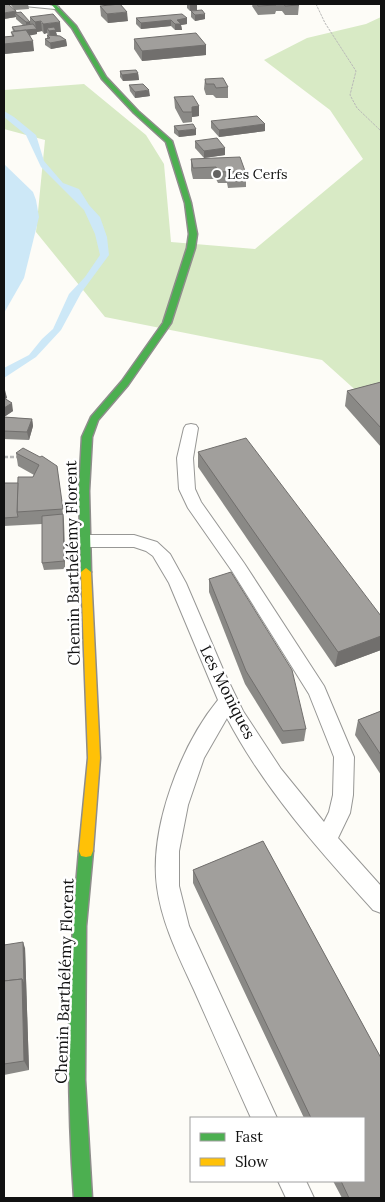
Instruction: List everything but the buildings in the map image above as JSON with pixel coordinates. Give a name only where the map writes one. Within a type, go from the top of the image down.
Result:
[{"type":"street","name":"Chemin Barthélémy Florent","points":[[54,5],[76,30],[104,78],[136,112],[169,141],[186,195],[192,225],[192,248],[167,323],[125,383],[94,419],[87,437],[84,491],[94,758],[79,926],[77,1080],[83,1198]]},
{"type":"lane","points":[[24,4],[54,5]]},
{"type":"lane","points":[[191,428],[186,458],[185,474],[187,489],[194,504],[238,567],[317,691],[344,757],[343,795],[339,813],[326,840]]},
{"type":"lane","name":"Les Moniques","points":[[86,541],[134,541],[150,546],[160,554],[179,586],[229,702],[254,744],[326,840],[381,902]]},
{"type":"lane","points":[[229,702],[206,732],[184,784],[172,821],[167,874],[170,899],[178,928],[264,1117]]},
{"type":"lane","points":[[292,1182],[300,1198]]},
{"type":"path","points":[[316,4],[325,23],[356,71],[350,96],[356,108],[381,131]]},
{"type":"path","points":[[4,457],[25,458]]},
{"type":"green space","points":[[381,17],[381,413],[322,360],[105,317],[36,232],[45,140],[4,129],[4,90],[84,84],[146,135],[164,164],[171,242],[255,249],[363,159],[330,110],[264,60],[307,38],[366,24]]},
{"type":"water","points":[[4,111],[36,135],[44,161],[63,183],[79,189],[89,205],[100,217],[107,237],[109,255],[81,293],[61,330],[36,357],[4,378],[4,368],[29,355],[53,329],[69,294],[85,277],[100,255],[95,234],[84,210],[41,167],[26,135],[4,117]]},
{"type":"water","points":[[4,164],[33,192],[39,217],[24,278],[4,313]]},
{"type":"traffic: fast","points":[[53,4],[74,27],[104,78],[136,112],[169,141],[188,203],[193,234],[191,248],[167,323],[125,383],[94,419],[87,437],[84,491],[86,572]]},
{"type":"traffic: fast","points":[[83,1198],[77,1080],[79,926],[86,851]]},
{"type":"traffic: slow","points":[[86,572],[94,758],[86,851]]},
{"type":"place","name":"Les Cerfs","points":[[217,174]]}]
